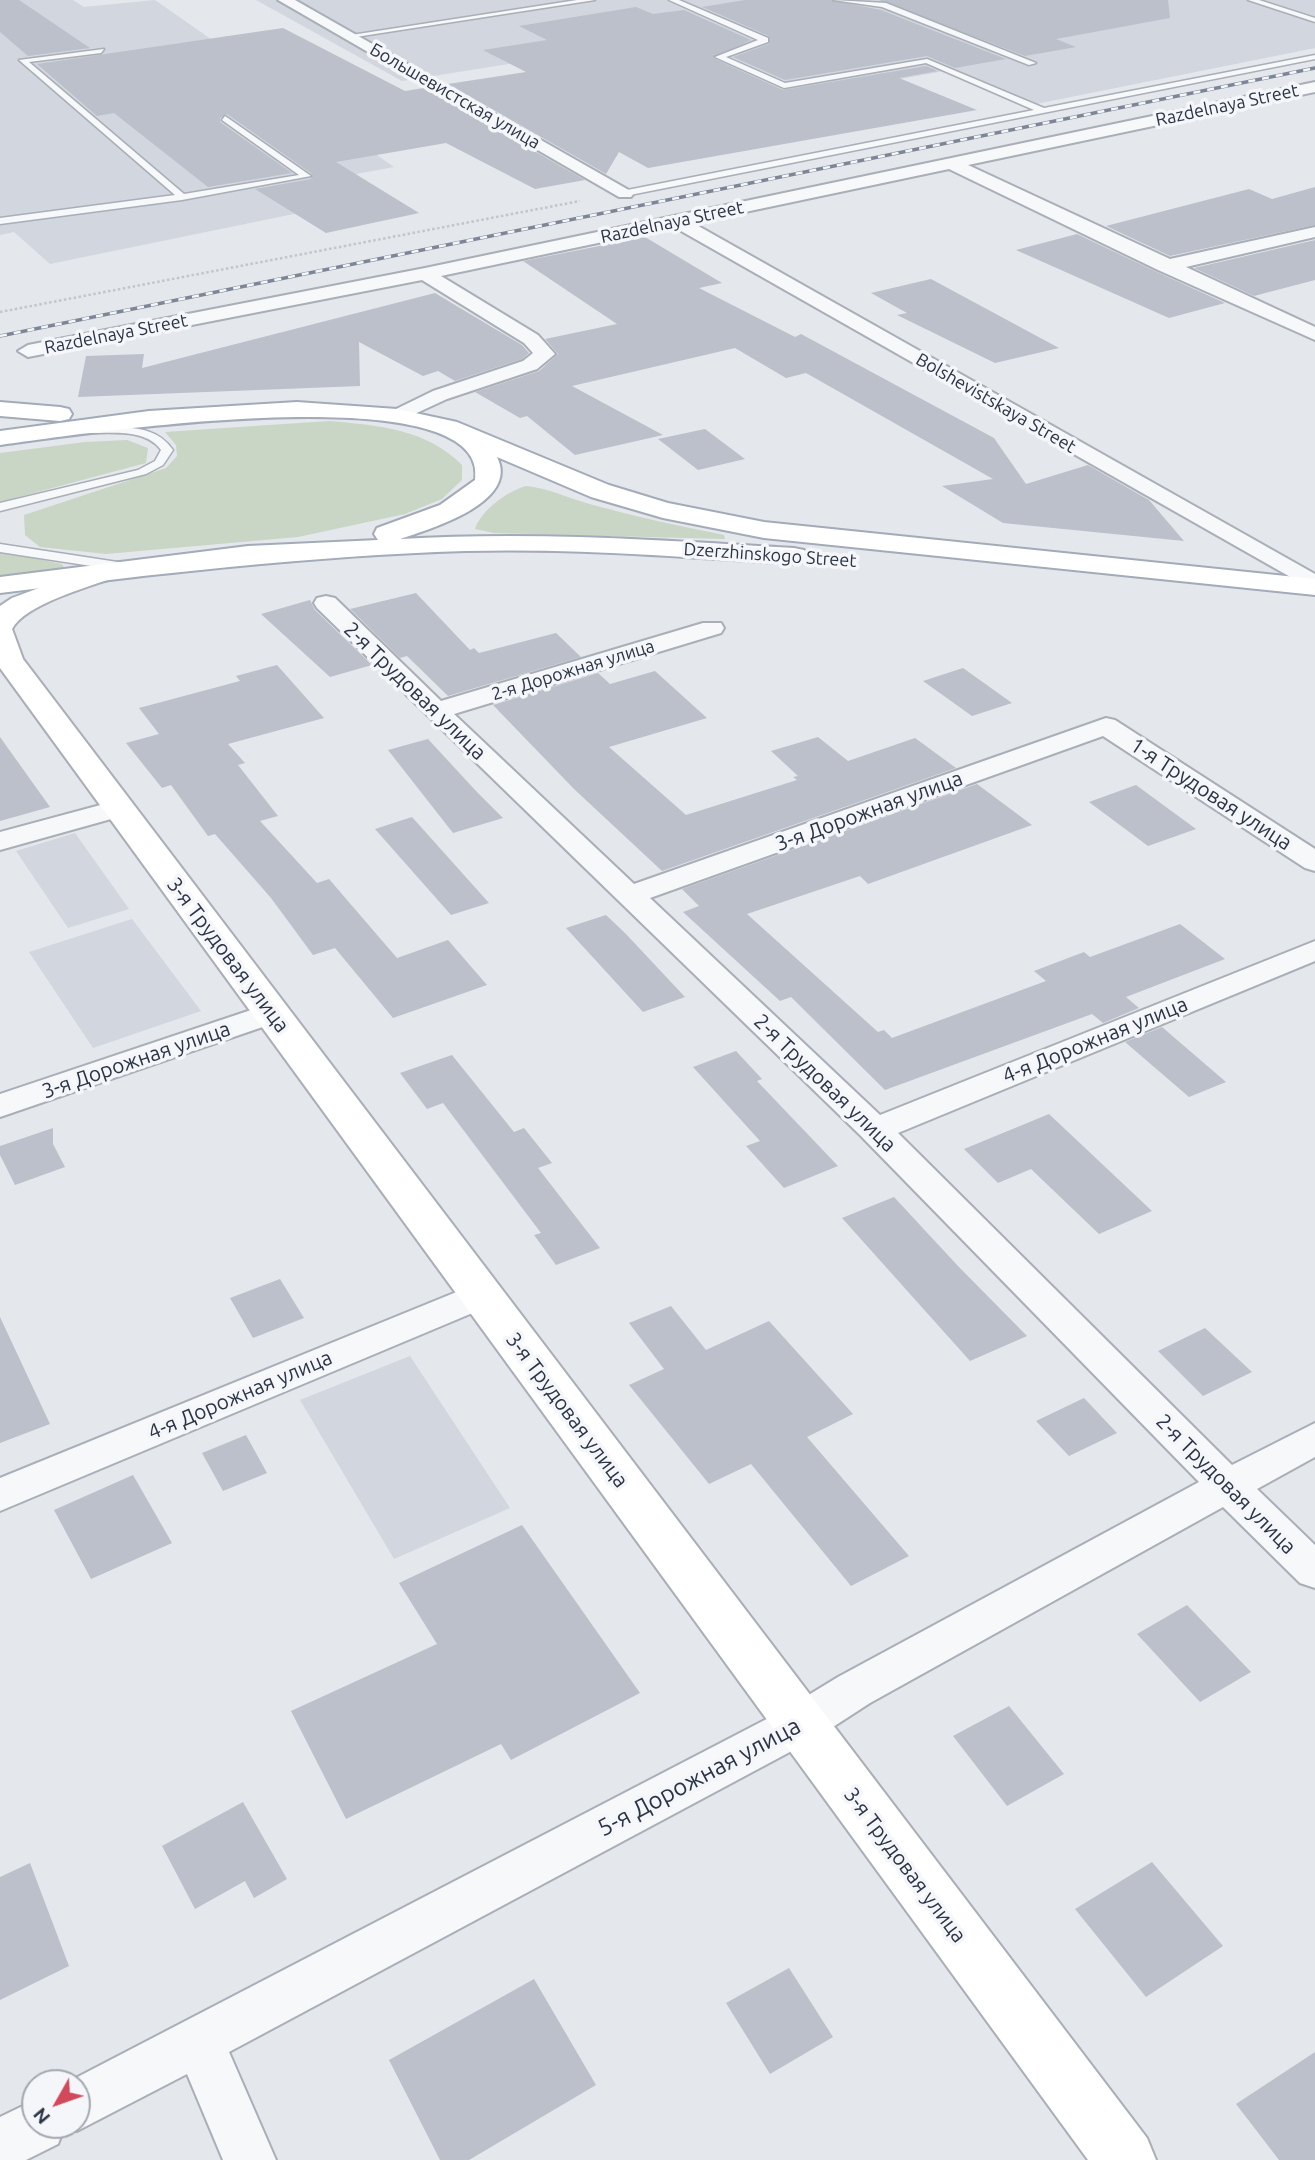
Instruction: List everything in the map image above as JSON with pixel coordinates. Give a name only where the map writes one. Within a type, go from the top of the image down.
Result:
[{"type":"main road","points":[[0,409],[149,418]]},
{"type":"main road","name":"Dzerzhinskogo Street","points":[[149,418],[297,409],[397,416],[464,433],[600,491],[663,510],[764,530],[1315,586]]},
{"type":"main road","points":[[0,438],[149,418]]},
{"type":"main road","points":[[0,585],[378,536],[452,509],[479,492],[489,479],[489,467],[464,433]]},
{"type":"main road","name":"Dzerzhinskogo Street","points":[[223,557],[467,543],[652,547],[1080,578],[1315,604]]},
{"type":"main road","points":[[2,648],[2,618],[22,604],[117,569]]},
{"type":"main road","name":"3-я Трудовая улица","points":[[2,648],[1125,2160]]},
{"type":"street","name":"Большевистская улица","points":[[285,0],[625,193]]},
{"type":"street","name":"Razdelnaya Street","points":[[28,351],[425,274],[1315,87]]},
{"type":"street","points":[[948,162],[1315,334]]},
{"type":"street","name":"Bolshevistskaya Street","points":[[677,221],[1315,586]]},
{"type":"street","points":[[1165,266],[1315,232]]},
{"type":"street","points":[[397,416],[440,395],[530,365],[545,354],[531,339],[425,274]]},
{"type":"street","name":"2-я Трудовая улица","points":[[326,603],[435,711],[631,895],[874,1130],[1227,1487],[1315,1571]]},
{"type":"street","name":"2-я Дорожная улица","points":[[435,711],[712,628]]},
{"type":"street","name":"3-я Дорожная улица","points":[[631,895],[1107,726]]},
{"type":"street","name":"1-я Трудовая улица","points":[[1107,726],[1315,862]]},
{"type":"street","points":[[0,841],[119,808]]},
{"type":"street","name":"4-я Дорожная улица","points":[[874,1130],[1315,950]]},
{"type":"street","name":"3-я Дорожная улица","points":[[0,1106],[272,1013]]},
{"type":"street","name":"4-я Дорожная улица","points":[[0,1495],[481,1295]]},
{"type":"street","name":"5-я Дорожная улица","points":[[91,2098],[800,1724],[854,1690],[1315,1438]]},
{"type":"street","points":[[199,2042],[250,2160]]},
{"type":"street","points":[[0,2145],[21,2134]]},
{"type":"lane","points":[[349,36],[591,0]]},
{"type":"lane","points":[[673,0],[765,40],[719,57],[784,86],[927,61],[1044,111]]},
{"type":"lane","points":[[837,0],[883,5],[1032,63]]},
{"type":"lane","points":[[1252,0],[1315,20]]},
{"type":"lane","points":[[100,51],[23,60],[182,197]]},
{"type":"lane","points":[[625,193],[1315,58]]},
{"type":"lane","points":[[0,221],[182,197],[307,176],[225,118]]},
{"type":"lane","points":[[0,507],[142,471],[159,463],[167,450],[161,441],[147,435],[59,429]]},
{"type":"lane","points":[[0,548],[117,569]]},
{"type":"path","points":[[0,312],[625,193]]},
{"type":"shaded area","points":[[0,0],[73,0],[84,7],[155,0],[394,167],[301,184],[328,207],[50,264],[14,232],[0,235]]},
{"type":"shaded area","points":[[256,0],[1315,0],[1315,48],[1026,106],[944,71],[742,108],[615,47],[402,81]]},
{"type":"shaded area","points":[[75,833],[129,909],[68,928],[16,851]]},
{"type":"shaded area","points":[[132,919],[201,1011],[93,1048],[29,952]]},
{"type":"shaded area","points":[[410,1356],[510,1508],[394,1559],[300,1400]]},
{"type":"green space","points":[[329,421],[383,427],[417,436],[448,453],[462,465],[462,480],[442,499],[405,514],[298,537],[106,554],[40,547],[25,535],[24,515],[166,468],[177,456],[176,445],[165,432]]},
{"type":"green space","points":[[127,440],[148,448],[146,463],[0,502],[0,453],[85,442]]},
{"type":"green space","points":[[526,486],[584,503],[724,535],[725,539],[494,533],[475,529],[483,515],[496,502]]},
{"type":"green space","points":[[0,551],[62,564],[65,569],[0,577]]},
{"type":"building","points":[[0,0],[19,0],[90,48],[28,56],[0,32]]},
{"type":"building","points":[[745,0],[830,0],[881,10],[1006,59],[955,68],[927,56],[785,80],[733,57],[769,44],[769,36],[702,7]]},
{"type":"building","points":[[879,0],[1168,0],[1170,18],[1056,39],[1076,47],[1025,56]]},
{"type":"building","points":[[636,7],[653,14],[684,10],[751,40],[713,58],[783,90],[926,66],[938,71],[899,78],[977,110],[648,168],[619,152],[606,174],[448,84],[526,72],[483,50],[547,40],[519,26]]},
{"type":"building","points":[[283,28],[405,91],[424,88],[585,180],[535,189],[446,143],[336,162],[419,213],[326,233],[255,189],[311,179],[312,174],[227,114],[220,118],[220,122],[292,173],[208,187],[114,113],[97,116],[37,64]]},
{"type":"building","points":[[1315,187],[1315,225],[1170,256],[1106,226],[1249,189],[1272,199]]},
{"type":"building","points":[[1077,234],[1225,303],[1169,318],[1016,250]]},
{"type":"building","points":[[645,237],[722,283],[699,288],[795,337],[801,334],[994,438],[1026,484],[1088,465],[1149,500],[1184,541],[1003,523],[942,486],[993,479],[806,373],[786,378],[735,348],[572,386],[663,435],[575,455],[527,416],[520,418],[475,392],[539,371],[558,354],[545,339],[617,324],[523,261]]},
{"type":"building","points":[[1315,240],[1315,280],[1254,296],[1194,268]]},
{"type":"building","points":[[931,279],[1059,348],[995,363],[897,315],[907,313],[871,293]]},
{"type":"building","points":[[435,293],[522,345],[529,353],[522,359],[455,381],[438,371],[423,376],[359,342],[360,386],[78,397],[86,356],[144,354],[142,368]]},
{"type":"building","points":[[705,429],[745,459],[698,470],[658,439]]},
{"type":"building","points":[[416,593],[470,650],[474,648],[479,653],[556,633],[581,657],[448,696],[407,656],[400,658],[350,609]]},
{"type":"building","points":[[310,600],[315,610],[372,665],[330,677],[261,614]]},
{"type":"building","points":[[277,665],[324,718],[228,744],[245,763],[238,765],[278,816],[260,821],[317,883],[329,879],[397,958],[448,940],[487,985],[393,1018],[335,948],[313,955],[271,898],[215,834],[208,836],[171,785],[162,788],[126,743],[159,734],[139,708],[240,681],[236,676]]},
{"type":"building","points":[[963,668],[1012,703],[972,716],[923,681]]},
{"type":"building","points":[[655,671],[707,718],[609,747],[686,815],[797,780],[793,777],[798,776],[771,751],[818,737],[848,761],[915,738],[956,768],[662,871],[574,789],[493,705],[598,673],[610,684]]},
{"type":"building","points":[[0,737],[50,807],[0,821]]},
{"type":"building","points":[[428,739],[503,818],[453,833],[388,750]]},
{"type":"building","points":[[977,784],[1032,825],[868,884],[860,876],[747,914],[878,1032],[884,1030],[892,1038],[1046,981],[1034,971],[1084,952],[1090,957],[1180,924],[1225,959],[1126,997],[1139,1008],[1103,1023],[1092,1014],[885,1090],[791,997],[780,1001],[683,912],[699,906],[682,889]]},
{"type":"building","points":[[1136,785],[1196,829],[1148,846],[1089,802]]},
{"type":"building","points":[[412,817],[489,903],[451,915],[375,829]]},
{"type":"building","points":[[606,915],[685,997],[643,1012],[566,928]]},
{"type":"building","points":[[1162,1027],[1226,1082],[1189,1097],[1125,1042]]},
{"type":"building","points":[[736,1051],[762,1079],[757,1081],[838,1166],[784,1188],[746,1146],[760,1141],[693,1067]]},
{"type":"building","points":[[452,1055],[514,1132],[524,1128],[552,1163],[538,1168],[600,1248],[556,1265],[534,1235],[541,1233],[443,1103],[427,1109],[400,1073]]},
{"type":"building","points":[[1049,1114],[1152,1211],[1099,1234],[1031,1169],[998,1183],[964,1149]]},
{"type":"building","points":[[53,1128],[53,1144],[65,1167],[15,1185],[0,1155],[0,1146]]},
{"type":"building","points":[[894,1197],[1027,1336],[970,1361],[842,1218]]},
{"type":"building","points":[[280,1279],[304,1318],[253,1338],[230,1298]]},
{"type":"building","points":[[671,1306],[706,1350],[769,1321],[853,1414],[807,1437],[909,1556],[851,1586],[751,1464],[709,1484],[629,1385],[664,1369],[629,1323]]},
{"type":"building","points":[[0,1317],[50,1424],[0,1443]]},
{"type":"building","points":[[1205,1328],[1252,1372],[1203,1396],[1158,1351]]},
{"type":"building","points":[[1084,1398],[1117,1433],[1069,1456],[1036,1421]]},
{"type":"building","points":[[246,1435],[267,1473],[223,1491],[202,1453]]},
{"type":"building","points":[[133,1475],[172,1543],[91,1579],[54,1510]]},
{"type":"building","points":[[522,1525],[640,1693],[511,1760],[501,1744],[346,1819],[291,1711],[437,1644],[399,1583]]},
{"type":"building","points":[[1187,1605],[1251,1672],[1200,1702],[1137,1634]]},
{"type":"building","points":[[1009,1706],[1064,1774],[1007,1806],[953,1736]]},
{"type":"building","points":[[243,1802],[287,1879],[254,1898],[245,1881],[195,1909],[162,1846]]},
{"type":"building","points":[[1152,1862],[1223,1946],[1146,1997],[1075,1909]]},
{"type":"building","points":[[30,1863],[69,1966],[0,2000],[0,1877]]},
{"type":"building","points":[[789,1968],[833,2037],[770,2074],[726,2003]]},
{"type":"building","points":[[534,1979],[596,2085],[469,2160],[440,2160],[389,2060]]},
{"type":"building","points":[[1315,2052],[1315,2160],[1279,2160],[1236,2104]]},
{"type":"railway","points":[[0,336],[1315,68]]}]
